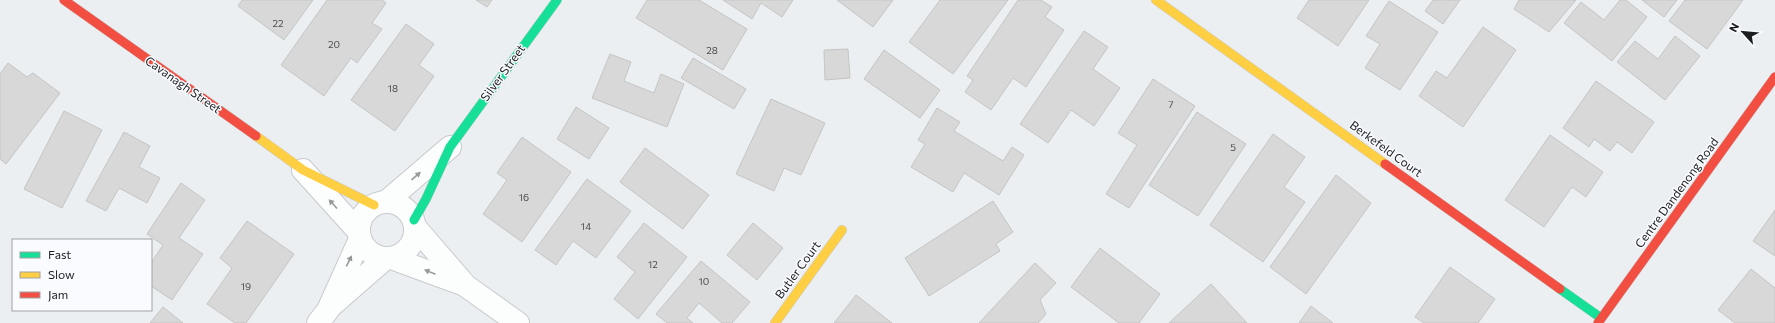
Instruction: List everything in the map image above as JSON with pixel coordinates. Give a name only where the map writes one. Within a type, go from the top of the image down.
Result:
[{"type":"street","name":"Cavanagh Street","points":[[64,0],[303,170],[354,194],[380,203]]},
{"type":"street","name":"Silver Street","points":[[414,224],[450,147],[557,0]]},
{"type":"street","name":"Berkefeld Court","points":[[1156,0],[1599,320]]},
{"type":"street","name":"Centre Dandenong Road","points":[[1599,320],[1775,78]]},
{"type":"street","name":"Silver Street","points":[[380,203],[450,147]]},
{"type":"street","name":"Cavanagh Street","points":[[303,170],[360,236]]},
{"type":"street","points":[[323,316],[360,236],[362,216],[380,203],[395,203],[403,207],[414,224],[466,286],[518,323]]},
{"type":"street","points":[[323,316],[388,258],[399,255],[412,244],[414,224]]},
{"type":"street","name":"Butler Court","points":[[775,323],[842,230]]},
{"type":"street","points":[[360,236],[370,253],[466,286]]},
{"type":"building","points":[[242,0],[313,0],[284,40],[238,6]]},
{"type":"building","points":[[327,0],[382,0],[386,3],[372,23],[382,29],[357,63],[351,58],[324,96],[281,65]]},
{"type":"building","points":[[476,0],[492,0],[487,7]]},
{"type":"building","points":[[647,0],[699,0],[747,29],[723,70],[636,18]]},
{"type":"building","points":[[723,0],[793,0],[782,17],[761,3],[752,19]]},
{"type":"building","points":[[837,0],[893,0],[873,27]]},
{"type":"building","points":[[940,0],[1008,0],[953,74],[909,42]]},
{"type":"building","points":[[1018,0],[1041,0],[1052,7],[1045,17],[1064,30],[1026,87],[1013,78],[991,110],[965,92],[973,80],[967,76]]},
{"type":"building","points":[[1309,0],[1369,0],[1338,46],[1297,18]]},
{"type":"building","points":[[1433,0],[1460,0],[1443,24],[1425,11]]},
{"type":"building","points":[[1519,0],[1576,0],[1549,32],[1514,9]]},
{"type":"building","points":[[1620,0],[1626,0],[1647,17],[1612,61],[1564,23],[1581,2],[1604,20]]},
{"type":"building","points":[[1642,0],[1677,0],[1664,17]]},
{"type":"building","points":[[1685,0],[1743,0],[1707,49],[1669,21]]},
{"type":"building","points":[[1389,1],[1438,32],[1400,90],[1365,68],[1380,44],[1366,36]]},
{"type":"building","points":[[406,24],[434,44],[419,65],[434,76],[395,131],[351,100]]},
{"type":"building","points":[[1483,27],[1516,50],[1463,127],[1419,96],[1436,71],[1447,78]]},
{"type":"building","points":[[1084,31],[1108,47],[1093,69],[1120,88],[1094,126],[1071,110],[1048,143],[1020,124]]},
{"type":"building","points":[[1675,36],[1700,56],[1665,100],[1617,62],[1635,41],[1658,59]]},
{"type":"building","points":[[848,49],[850,78],[825,80],[824,50]]},
{"type":"building","points":[[884,50],[940,90],[920,118],[864,79]]},
{"type":"building","points":[[610,54],[631,62],[624,81],[654,93],[661,74],[684,84],[667,127],[592,98]]},
{"type":"building","points":[[693,58],[746,89],[734,109],[681,78]]},
{"type":"building","points":[[8,63],[27,77],[33,73],[60,93],[6,164],[0,159],[0,74]]},
{"type":"building","points":[[1153,79],[1195,106],[1129,208],[1106,194],[1137,145],[1118,133]]},
{"type":"building","points":[[1596,81],[1654,122],[1632,153],[1617,142],[1610,151],[1594,139],[1589,147],[1563,128]]},
{"type":"building","points":[[771,99],[825,123],[801,175],[784,168],[774,191],[736,174]]},
{"type":"building","points":[[576,107],[609,128],[589,159],[557,139]]},
{"type":"building","points":[[937,108],[960,122],[954,131],[1003,161],[1012,147],[1024,155],[999,195],[964,173],[953,192],[911,167],[925,144],[918,140]]},
{"type":"building","points":[[64,111],[102,130],[62,208],[24,189]]},
{"type":"building","points":[[1197,112],[1246,144],[1198,216],[1149,185]]},
{"type":"building","points":[[124,132],[150,146],[139,167],[160,178],[147,203],[119,188],[106,211],[86,201]]},
{"type":"building","points":[[1273,134],[1305,157],[1284,187],[1305,202],[1263,262],[1210,225]]},
{"type":"building","points":[[1550,135],[1603,172],[1586,197],[1572,187],[1544,227],[1505,200]]},
{"type":"building","points":[[522,137],[571,172],[522,242],[483,214],[507,180],[497,173]]},
{"type":"building","points":[[645,148],[709,195],[683,229],[620,182]]},
{"type":"building","points":[[1336,175],[1371,203],[1306,294],[1270,267]]},
{"type":"building","points":[[587,179],[631,211],[596,258],[573,241],[556,265],[535,250]]},
{"type":"building","points":[[181,183],[205,200],[179,238],[203,254],[172,300],[152,287],[152,262],[163,245],[147,234]]},
{"type":"building","points":[[993,201],[1013,232],[996,244],[1000,251],[929,296],[905,258]]},
{"type":"building","points":[[1775,210],[1775,256],[1753,241]]},
{"type":"building","points":[[247,221],[294,254],[246,323],[235,323],[207,304],[232,268],[220,258]]},
{"type":"building","points":[[644,223],[687,257],[638,319],[614,299],[635,272],[617,257]]},
{"type":"building","points":[[753,223],[783,248],[757,280],[727,255]]},
{"type":"building","points":[[1100,248],[1160,294],[1139,323],[1119,323],[1071,287]]},
{"type":"building","points":[[701,261],[750,302],[732,323],[722,323],[699,303],[687,318],[693,323],[667,323],[656,314]]},
{"type":"building","points":[[1035,263],[1056,283],[1040,300],[1046,314],[1038,323],[979,323]]},
{"type":"building","points":[[1450,267],[1495,299],[1478,323],[1424,323],[1415,317]]},
{"type":"building","points":[[1751,269],[1775,288],[1775,323],[1735,323],[1718,310]]},
{"type":"building","points":[[1211,284],[1247,323],[1169,323]]},
{"type":"building","points":[[856,295],[892,323],[834,323]]},
{"type":"building","points":[[1311,306],[1333,323],[1299,323]]},
{"type":"building","points":[[163,307],[183,323],[150,323]]},
{"type":"traffic: fast","points":[[414,220],[426,199],[450,147],[557,0]]},
{"type":"traffic: fast","points":[[1560,289],[1601,318]]},
{"type":"traffic: slow","points":[[1156,0],[1385,164]]},
{"type":"traffic: slow","points":[[256,136],[303,170],[374,205]]},
{"type":"traffic: slow","points":[[775,323],[842,230]]},
{"type":"traffic: jam","points":[[64,0],[256,136]]},
{"type":"traffic: jam","points":[[1598,323],[1775,77]]},
{"type":"traffic: jam","points":[[1385,164],[1560,289]]}]
